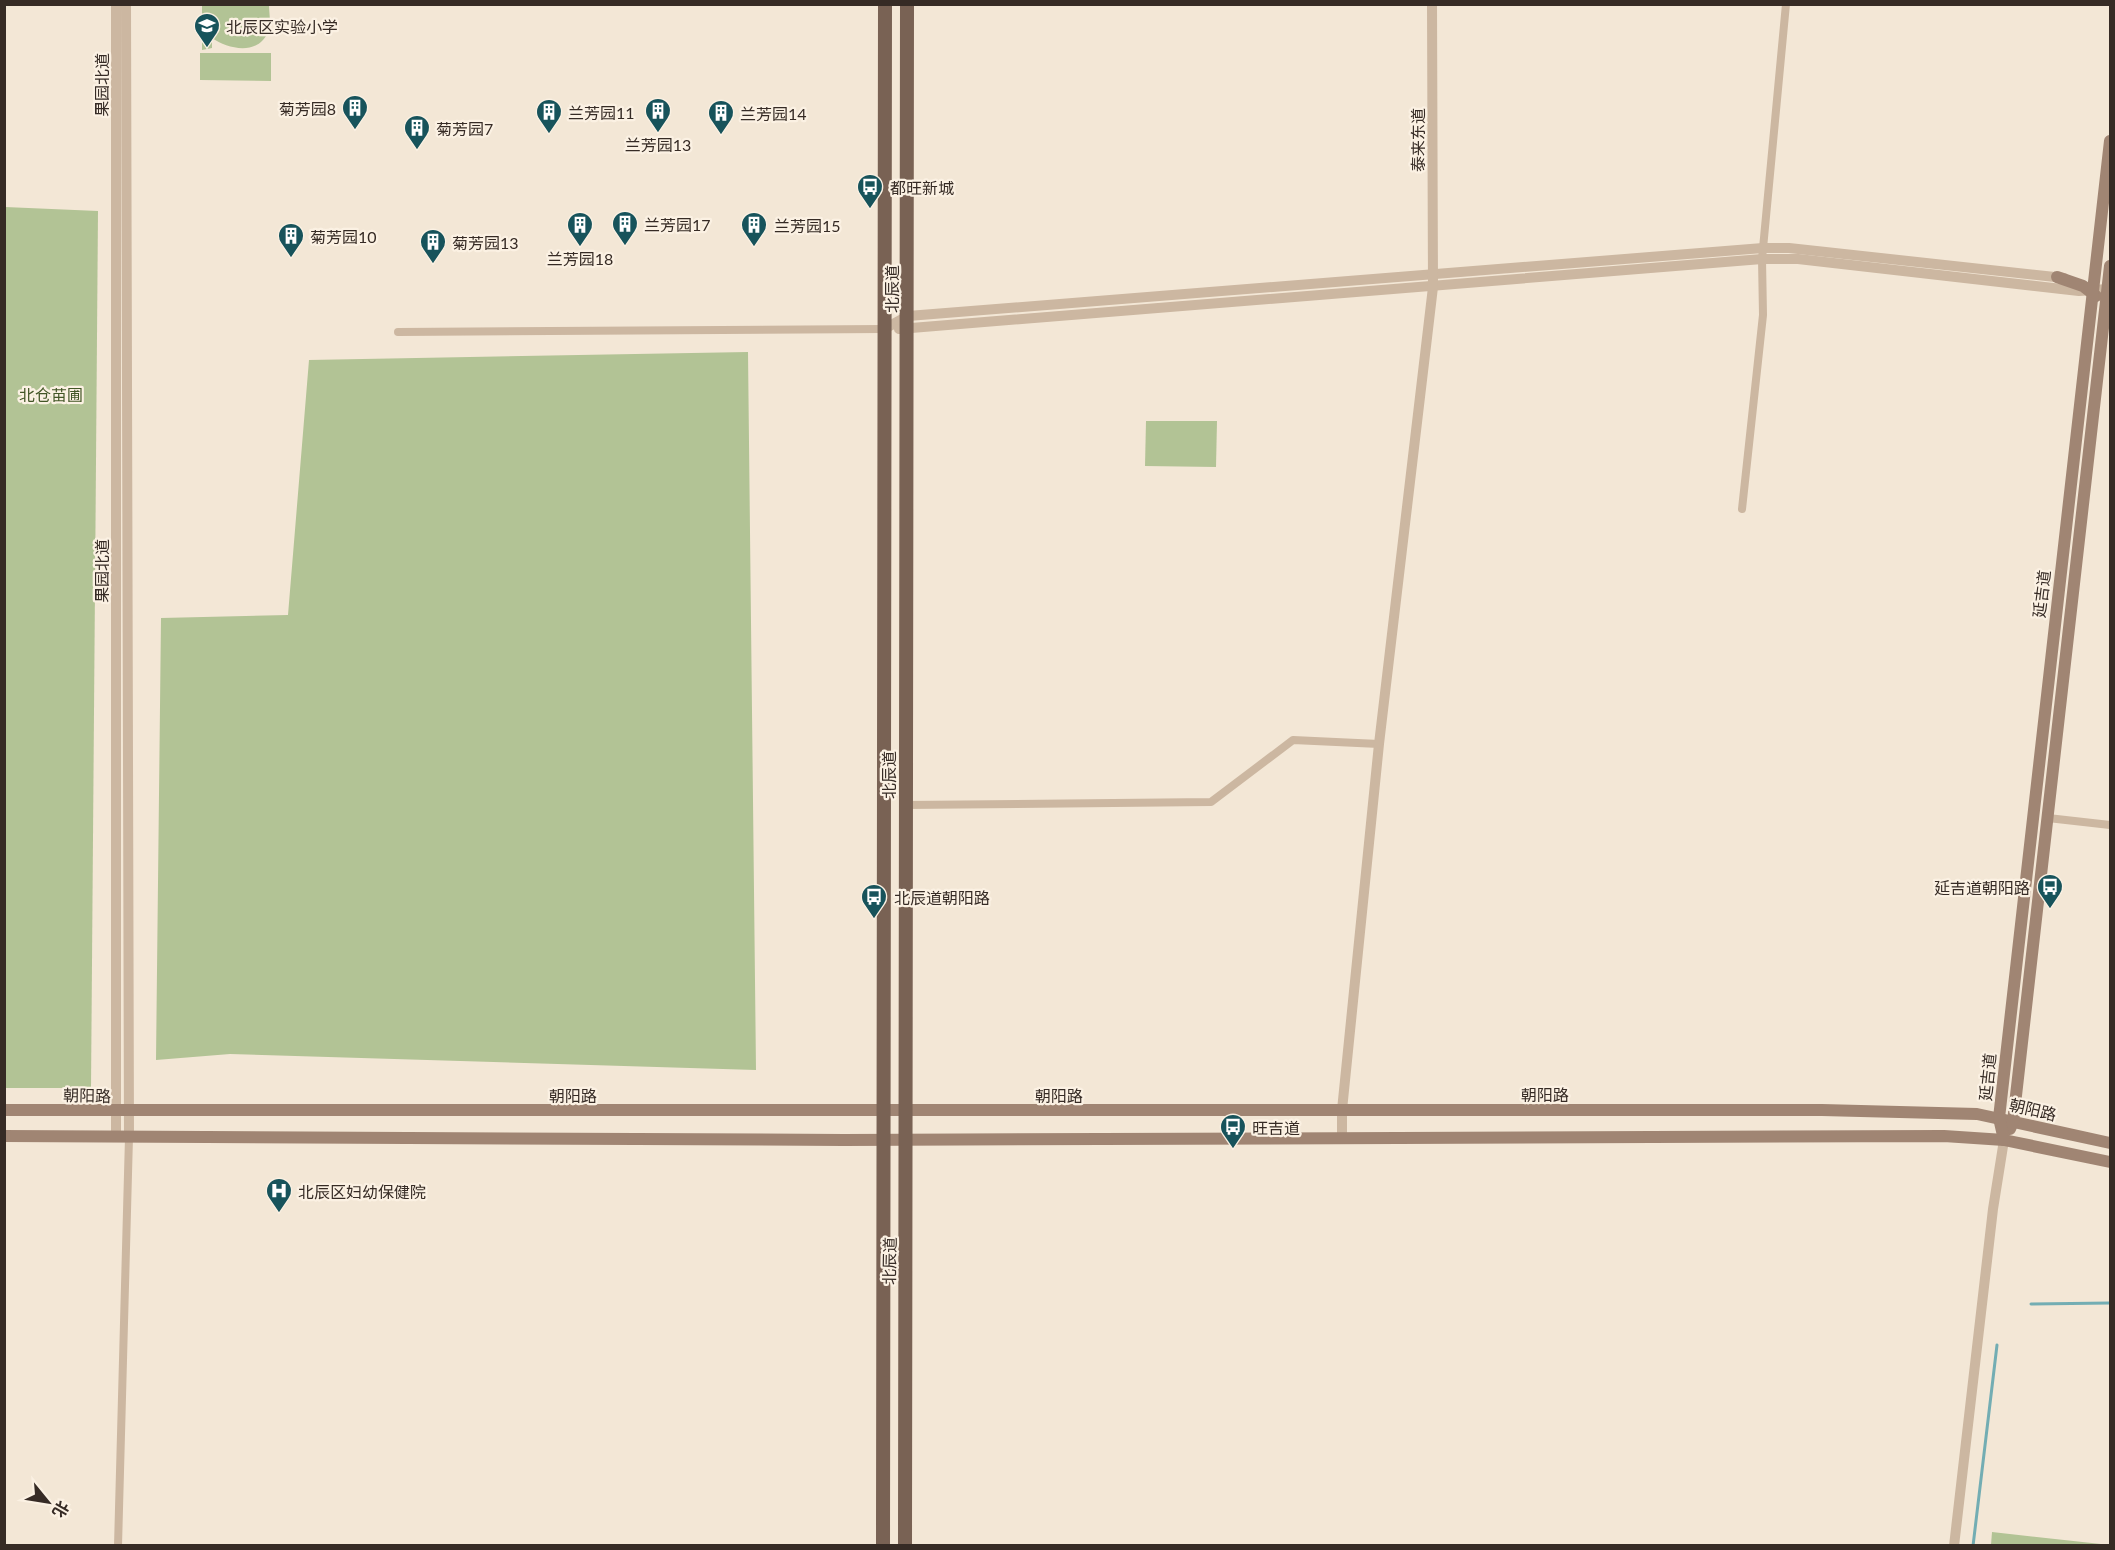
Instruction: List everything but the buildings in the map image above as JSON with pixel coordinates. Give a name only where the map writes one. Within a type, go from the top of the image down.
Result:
[{"type":"main road","name":"北辰道","points":[[883,1545],[885,4]]},
{"type":"main road","name":"北辰道","points":[[905,1545],[907,4]]},
{"type":"main road","name":"延吉道","points":[[2004,1140],[1999,1118],[2110,141]]},
{"type":"main road","name":"延吉道","points":[[2004,1140],[2013,1122],[2110,266]]},
{"type":"main road","points":[[2057,277],[2092,289],[2100,302],[2104,323]]},
{"type":"main road","name":"朝阳路","points":[[4,1110],[122,1112],[1822,1110],[1952,1113],[1999,1118],[2110,1143]]},
{"type":"main road","points":[[4,1136],[883,1140],[1968,1136],[2004,1140],[2110,1162]]},
{"type":"street","name":"果园北道","points":[[116,4],[122,1112]]},
{"type":"street","name":"果园北道","points":[[122,1137],[126,4]]},
{"type":"street","name":"泰来东道","points":[[1342,1138],[1342,1110],[1379,744],[1433,287],[1432,4]]},
{"type":"street","points":[[1742,509],[1763,315],[1763,254],[1786,4]]},
{"type":"street","points":[[907,322],[1433,287],[1763,254],[1790,248],[2057,277]]},
{"type":"street","points":[[398,332],[884,329],[907,322],[1433,274],[1763,254],[2109,289]]},
{"type":"street","points":[[905,805],[1211,802],[1293,740],[1379,744]]},
{"type":"street","points":[[2048,818],[2110,825]]},
{"type":"street","points":[[118,1545],[122,1137]]},
{"type":"street","points":[[1954,1545],[1993,1209],[2004,1140]]},
{"type":"green space","points":[[202,5],[269,5],[269,29],[265,38],[252,47],[235,48],[212,38],[212,48],[202,50]]},
{"type":"green space","points":[[200,53],[271,53],[271,81],[200,80]]},
{"type":"green space","name":"北仓苗圃","points":[[5,207],[98,211],[91,1088],[5,1088]]},
{"type":"green space","points":[[748,352],[756,1070],[230,1054],[156,1060],[161,618],[288,615],[309,360]]},
{"type":"green space","points":[[1146,421],[1217,421],[1216,467],[1145,466]]},
{"type":"green space","points":[[1992,1532],[2110,1545],[1991,1545]]},
{"type":"waterway","points":[[2031,1304],[2110,1303]]},
{"type":"waterway","points":[[1973,1546],[1997,1345]]},
{"type":"place","name":"北辰区实验小学","points":[[207,49]]},
{"type":"place","name":"菊芳园8","points":[[355,131]]},
{"type":"place","name":"兰芳园13","points":[[658,134]]},
{"type":"place","name":"兰芳园11","points":[[549,135]]},
{"type":"place","name":"兰芳园14","points":[[721,136]]},
{"type":"place","name":"菊芳园7","points":[[417,151]]},
{"type":"place","name":"都旺新城","points":[[870,210]]},
{"type":"place","name":"兰芳园17","points":[[625,247]]},
{"type":"place","name":"兰芳园18","points":[[580,248]]},
{"type":"place","name":"兰芳园15","points":[[754,248]]},
{"type":"place","name":"菊芳园10","points":[[291,259]]},
{"type":"place","name":"菊芳园13","points":[[433,265]]},
{"type":"place","name":"延吉道朝阳路","points":[[2050,910]]},
{"type":"place","name":"北辰道朝阳路","points":[[874,920]]},
{"type":"place","name":"旺吉道","points":[[1233,1150]]},
{"type":"place","name":"北辰区妇幼保健院","points":[[279,1214]]}]
